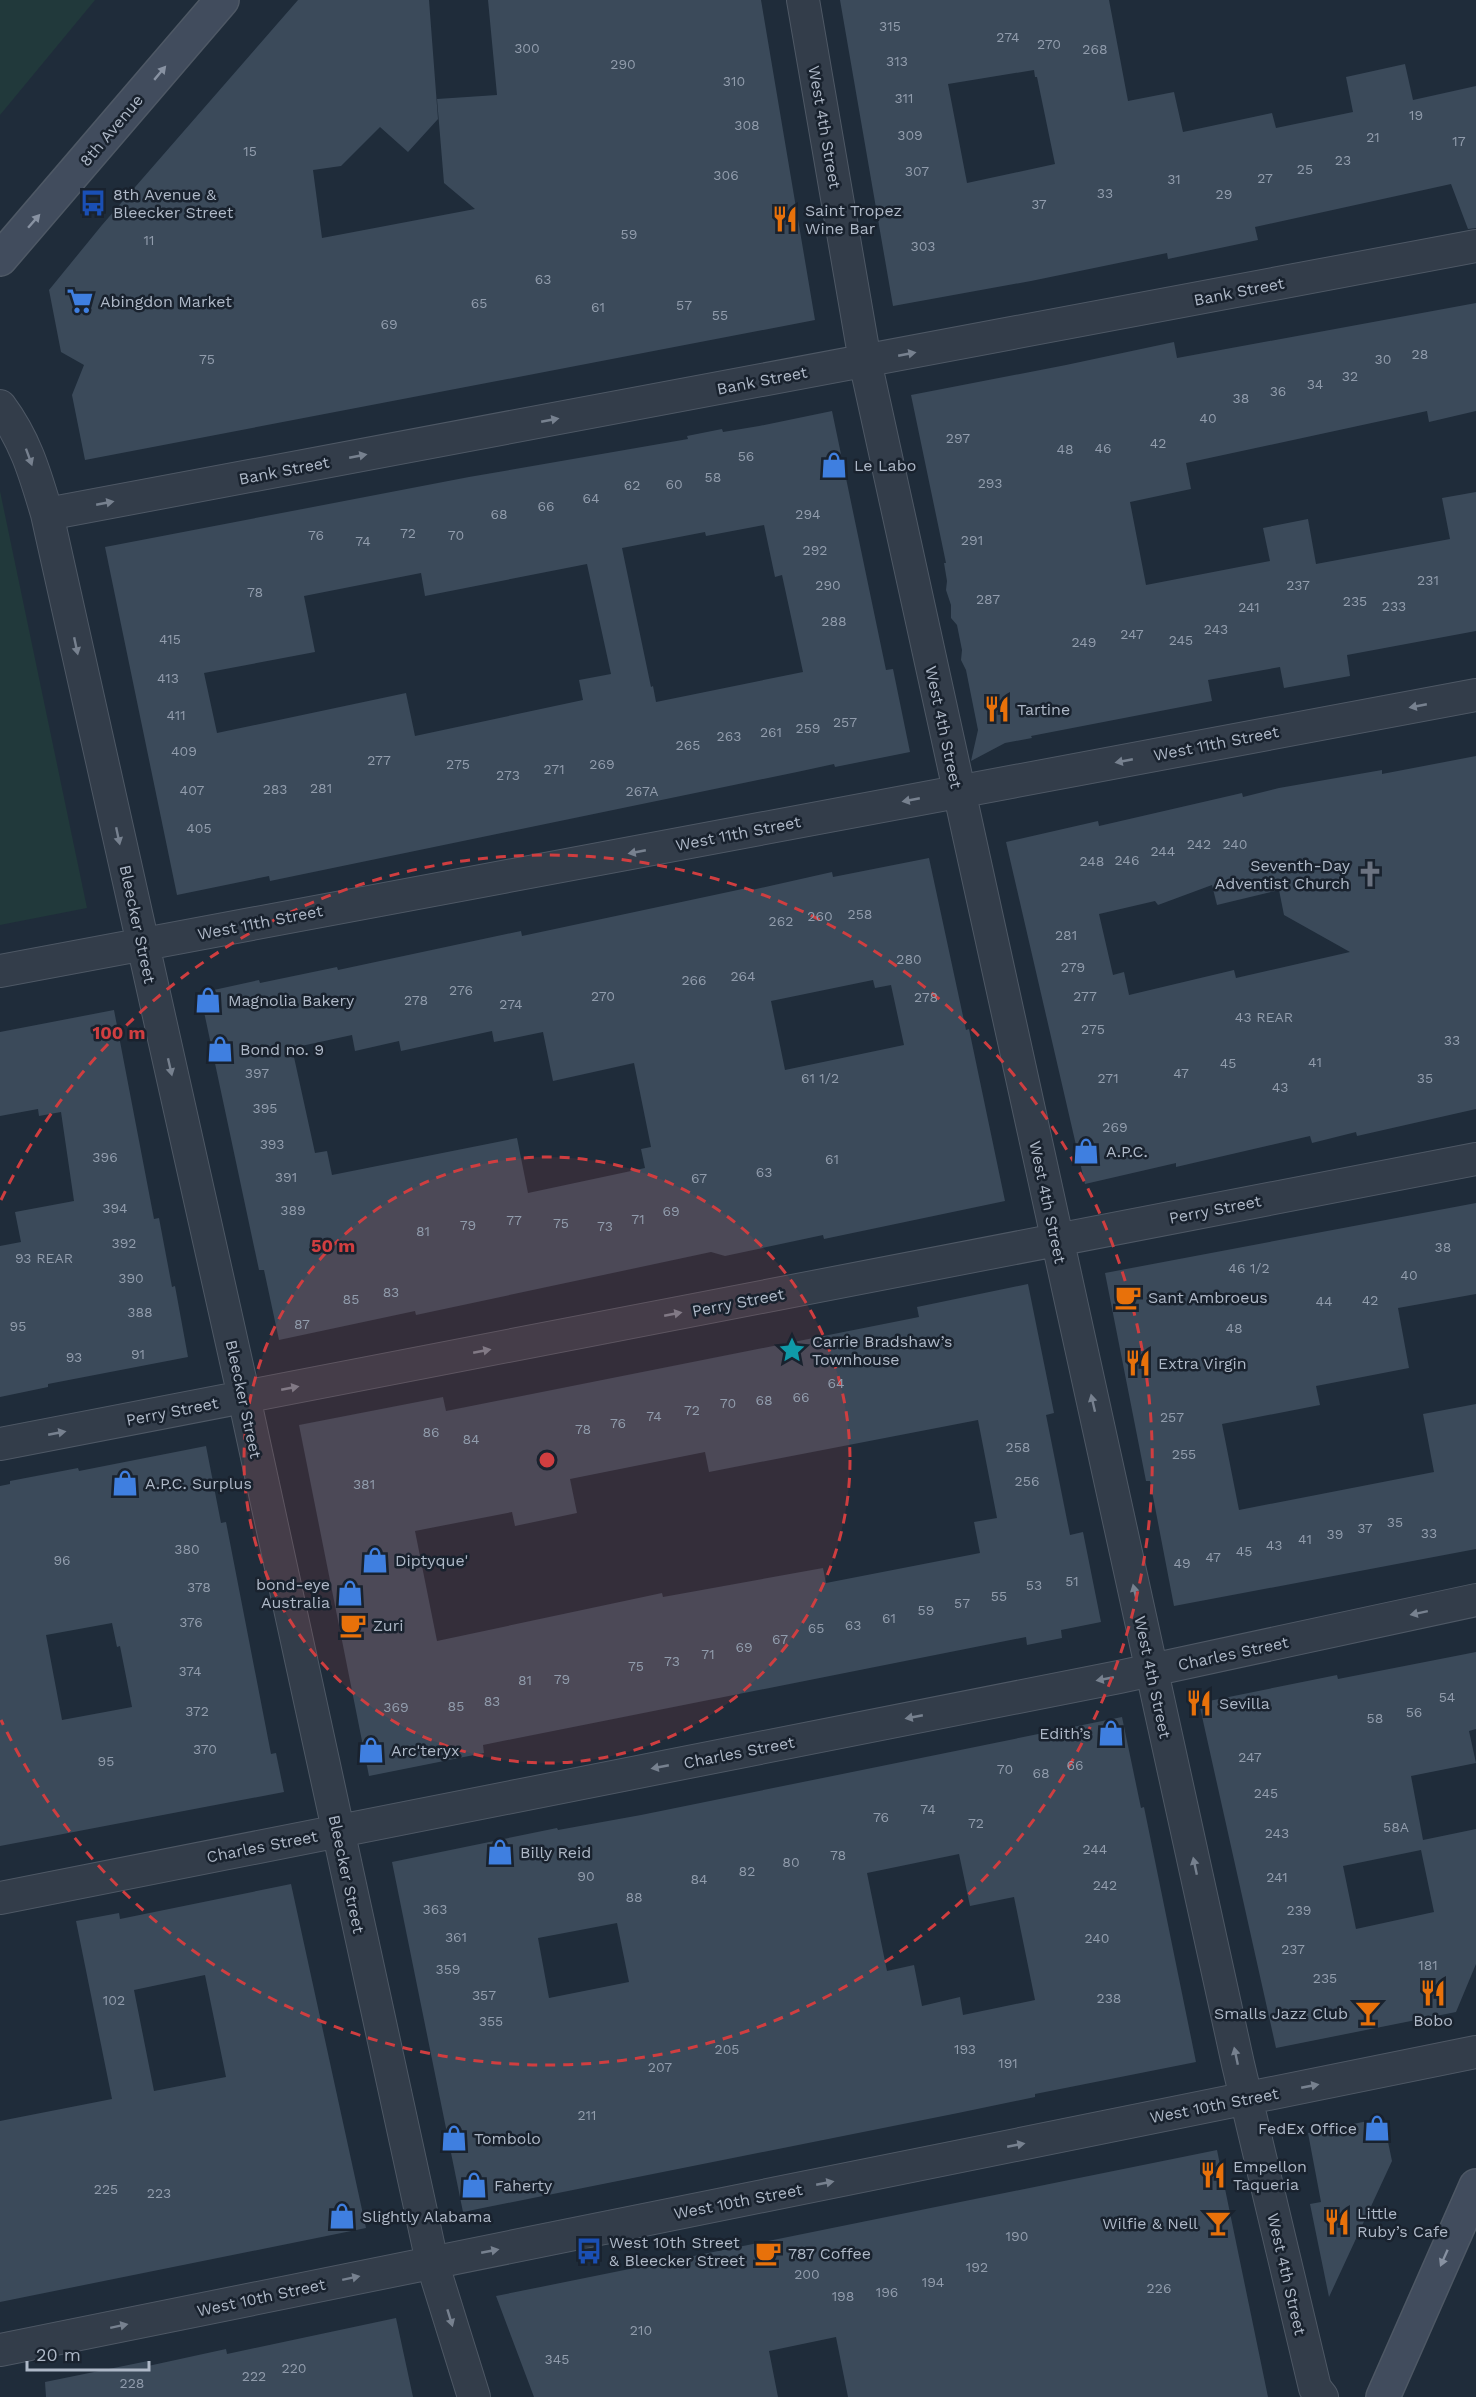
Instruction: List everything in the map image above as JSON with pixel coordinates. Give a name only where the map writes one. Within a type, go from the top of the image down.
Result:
[{"type":"main road","name":"8th Avenue","points":[[0,260],[222,0]]},
{"type":"main road","points":[[1383,2397],[1476,2186]]},
{"type":"street","name":"West 4th Street","points":[[803,0],[865,361],[958,792],[1245,2099],[1315,2388],[1322,2397]]},
{"type":"street","name":"Bank Street","points":[[47,514],[1476,246]]},
{"type":"street","name":"Bleecker Street","points":[[0,406],[15,426],[28,452],[47,514],[244,1397],[432,2262],[474,2397]]},
{"type":"street","name":"West 11th Street","points":[[0,971],[1476,695]]},
{"type":"street","name":"Perry Street","points":[[0,1444],[1476,1159]]},
{"type":"street","name":"Charles Street","points":[[0,1898],[1152,1670],[1476,1600]]},
{"type":"street","name":"West 10th Street","points":[[0,2350],[1476,2052]]},
{"type":"green space","points":[[0,0],[95,0],[0,115]]},
{"type":"green space","points":[[0,491],[87,908],[0,925]]},
{"type":"building","points":[[298,0],[429,0],[438,119],[408,152],[380,127],[341,166],[313,170],[322,238],[475,209],[444,183],[437,99],[497,95],[488,0],[761,0],[815,320],[85,460],[72,395],[84,365],[61,352],[49,290],[102,225]]},
{"type":"building","points":[[840,0],[1109,0],[1128,101],[1174,92],[1183,132],[1272,113],[1276,128],[1353,112],[1346,77],[1405,64],[1413,100],[1476,86],[1476,228],[1468,229],[1451,184],[1255,227],[1258,240],[1168,259],[1167,253],[893,306]],"holes":[[[1034,70],[1035,77],[1037,77],[1055,164],[967,183],[948,84]]]},
{"type":"building","points":[[1476,303],[1476,411],[1429,422],[1427,411],[1186,463],[1191,489],[1130,502],[1146,585],[1270,561],[1263,528],[1308,519],[1316,564],[1450,539],[1442,498],[1476,492],[1476,631],[1347,655],[1350,676],[1284,688],[1280,667],[1208,680],[1212,701],[1031,736],[1032,738],[1005,743],[971,761],[978,730],[966,670],[961,660],[962,650],[957,625],[951,618],[951,605],[946,590],[944,563],[946,563],[911,395],[1174,342],[1177,358]]},
{"type":"building","points":[[832,411],[886,670],[893,669],[910,752],[835,767],[834,764],[270,881],[269,876],[177,895],[105,547],[469,477],[688,439],[687,436],[722,429],[723,432]],"holes":[[[764,525],[775,577],[782,575],[803,672],[656,702],[622,548],[705,532],[706,536]],[[587,564],[611,674],[579,680],[583,700],[415,736],[406,693],[217,733],[204,673],[315,652],[304,596],[421,573],[425,596]]]},
{"type":"building","points":[[1476,756],[1476,1109],[1357,1136],[1356,1132],[1312,1143],[1310,1136],[1176,1167],[1176,1163],[1085,1184],[1006,842],[1098,821],[1099,826],[1242,793],[1243,797],[1279,788],[1382,770],[1382,774]],"holes":[[[1212,885],[1217,905],[1279,890],[1284,915],[1350,952],[1236,978],[1234,970],[1129,995],[1124,972],[1113,975],[1099,914],[1155,901],[1158,905]]]},
{"type":"building","points":[[929,858],[966,1030],[969,1029],[1005,1201],[824,1239],[823,1235],[725,1256],[711,1252],[416,1315],[415,1311],[279,1340],[264,1270],[259,1270],[200,993],[337,967],[338,970],[521,931],[522,936],[832,872],[833,877]],"holes":[[[873,980],[875,988],[891,985],[904,1045],[785,1070],[771,1001]],[[492,1031],[494,1042],[543,1032],[553,1081],[634,1063],[651,1147],[641,1149],[645,1168],[528,1193],[517,1138],[332,1175],[327,1151],[315,1153],[292,1048],[352,1035],[355,1051],[399,1041],[401,1051]]]},
{"type":"building","points":[[114,1010],[154,1219],[159,1218],[188,1357],[48,1384],[48,1387],[0,1397],[0,1246],[21,1242],[15,1212],[74,1201],[61,1112],[39,1116],[38,1109],[0,1116],[0,1032]]},
{"type":"building","points":[[1476,1203],[1476,1294],[1398,1308],[1409,1368],[1316,1386],[1320,1405],[1222,1424],[1239,1510],[1434,1472],[1423,1414],[1476,1404],[1476,1549],[1174,1606],[1150,1481],[1146,1481],[1105,1273]]},
{"type":"building","points":[[1028,1284],[1054,1413],[1046,1415],[1070,1535],[1083,1532],[1101,1622],[1061,1630],[1062,1638],[1027,1645],[1026,1637],[518,1738],[483,1745],[484,1753],[369,1776],[299,1425],[443,1397],[446,1411],[919,1317],[917,1307]],"holes":[[[978,1420],[997,1518],[974,1522],[980,1553],[826,1583],[823,1568],[663,1597],[662,1593],[437,1641],[415,1531],[512,1512],[515,1526],[577,1513],[570,1479],[705,1452],[709,1472]]]},
{"type":"building","points":[[206,1446],[221,1523],[226,1522],[271,1754],[276,1753],[284,1792],[0,1846],[0,1486],[10,1484],[10,1481],[78,1468],[79,1471]],"holes":[[[112,1623],[117,1647],[120,1646],[132,1707],[62,1720],[46,1635]]]},
{"type":"building","points":[[1476,1652],[1476,1729],[1469,1731],[1476,1763],[1411,1776],[1423,1840],[1476,1829],[1476,1964],[1456,2012],[1276,2048],[1199,1703],[1337,1675],[1338,1679]],"holes":[[[1421,1850],[1434,1912],[1356,1929],[1343,1866]]]},
{"type":"building","points":[[1122,1717],[1141,1808],[1144,1807],[1196,2062],[1035,2094],[1035,2097],[958,2113],[463,2212],[392,1862],[557,1828],[558,1830]],"holes":[[[959,1854],[970,1906],[1014,1897],[1035,2000],[963,2015],[960,1997],[922,2006],[914,1965],[887,1971],[867,1873]],[[617,1923],[629,1982],[549,1998],[538,1938]]]},
{"type":"building","points":[[291,1884],[366,2228],[0,2302],[0,2121],[112,2099],[76,1921],[119,1913],[120,1919]],"holes":[[[205,1975],[226,2077],[154,2091],[134,1990]]]},
{"type":"building","points":[[1383,2118],[1392,2161],[1329,2297],[1310,2204],[1321,2202],[1308,2133]]},
{"type":"building","points":[[1217,2150],[1268,2397],[848,2397],[836,2337],[769,2351],[778,2397],[534,2397],[496,2296]]},
{"type":"building","points":[[396,2318],[413,2397],[46,2397],[45,2382],[148,2361],[148,2366],[226,2349],[227,2354]]},
{"type":"place","name":"8th Avenue & Bleecker Street","points":[[93,203]]},
{"type":"place","name":"Saint Tropez Wine Bar","points":[[785,219]]},
{"type":"place","name":"Abingdon Market","points":[[80,301]]},
{"type":"place","name":"Le Labo","points":[[834,465]]},
{"type":"place","name":"Tartine","points":[[997,709]]},
{"type":"place","name":"Seventh-Day Adventist Church","points":[[1370,874]]},
{"type":"place","name":"Magnolia Bakery","points":[[208,1000]]},
{"type":"place","name":"Bond no. 9","points":[[220,1049]]},
{"type":"place","name":"A.P.C.","points":[[1086,1151]]},
{"type":"place","name":"Sant Ambroeus","points":[[1128,1297]]},
{"type":"place","name":"Carrie Bradshaw’s Townhouse","points":[[792,1350]]},
{"type":"place","name":"Extra Virgin","points":[[1138,1363]]},
{"type":"place","name":"A.P.C. Surplus","points":[[125,1483]]},
{"type":"place","name":"Diptyque'","points":[[375,1560]]},
{"type":"place","name":"bond-eye Australia","points":[[350,1593]]},
{"type":"place","name":"Zuri","points":[[353,1625]]},
{"type":"place","name":"Sevilla","points":[[1199,1703]]},
{"type":"place","name":"Edith’s","points":[[1111,1733]]},
{"type":"place","name":"Arc'teryx","points":[[371,1750]]},
{"type":"place","name":"Billy Reid","points":[[500,1852]]},
{"type":"place","name":"Bobo","points":[[1433,1993]]},
{"type":"place","name":"Smalls Jazz Club","points":[[1368,2013]]},
{"type":"place","name":"FedEx Office","points":[[1377,2128]]},
{"type":"place","name":"Tombolo","points":[[454,2138]]},
{"type":"place","name":"Empellon Taqueria","points":[[1213,2175]]},
{"type":"place","name":"Faherty","points":[[474,2185]]},
{"type":"place","name":"Slightly Alabama","points":[[342,2216]]},
{"type":"place","name":"Little Ruby’s Cafe","points":[[1337,2222]]},
{"type":"place","name":"Wilfie & Nell","points":[[1218,2223]]},
{"type":"place","name":"West 10th Street & Bleecker Street","points":[[589,2251]]},
{"type":"place","name":"787 Coffee","points":[[768,2253]]}]
